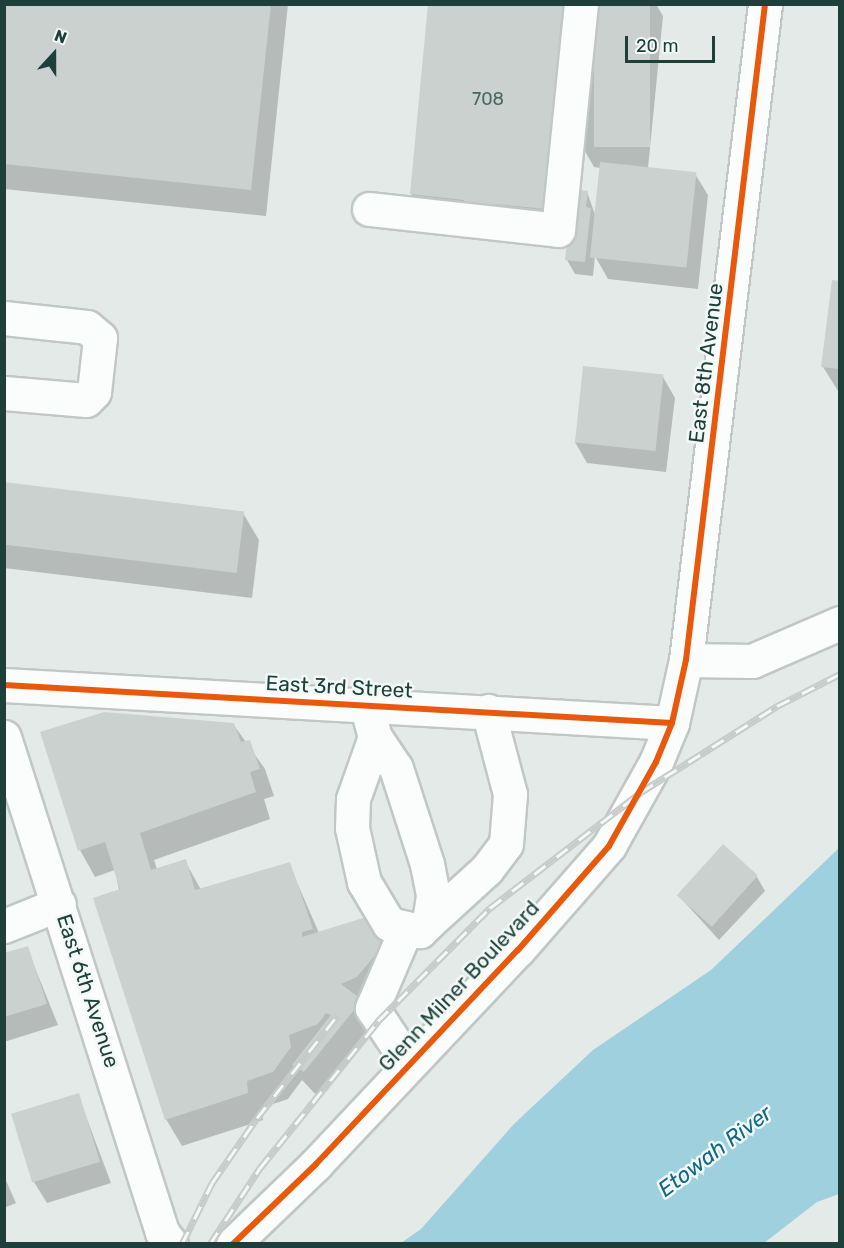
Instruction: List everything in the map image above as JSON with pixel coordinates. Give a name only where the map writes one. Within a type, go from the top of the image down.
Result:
[{"type":"street","points":[[369,210],[558,230],[581,4]]},
{"type":"street","name":"East 8th Avenue","points":[[672,723],[686,660],[765,4]]},
{"type":"street","points":[[4,318],[87,327],[100,338],[94,392],[86,400],[4,393]]},
{"type":"street","points":[[686,660],[752,660],[840,623]]},
{"type":"street","name":"East 3rd Street","points":[[4,685],[672,723]]},
{"type":"street","points":[[366,704],[375,737],[396,768],[427,864],[433,896],[372,1008],[409,1064]]},
{"type":"street","points":[[375,737],[359,771],[352,828],[364,882],[389,924],[417,927],[487,869],[506,844],[510,794],[488,711]]},
{"type":"street","name":"Glenn Milner Boulevard","points":[[233,1244],[409,1064],[609,846],[672,723]]},
{"type":"street","name":"East 6th Avenue","points":[[4,737],[162,1232],[171,1244]]},
{"type":"street","points":[[4,926],[59,904]]},
{"type":"water","name":"Etowah River","points":[[839,848],[839,1194],[817,1202],[764,1243],[401,1243],[421,1229],[514,1124],[593,1050],[711,970]]},
{"type":"building","points":[[4,4],[271,4],[251,190],[4,164]]},
{"type":"building","points":[[428,4],[566,4],[546,209],[494,204],[493,215],[462,212],[464,200],[410,194]]},
{"type":"building","points":[[594,4],[650,4],[650,147],[594,147]]},
{"type":"building","points":[[600,162],[696,172],[686,268],[590,257]]},
{"type":"building","points":[[573,189],[588,191],[586,207],[591,208],[585,262],[565,260]]},
{"type":"building","points":[[832,280],[840,281],[840,369],[821,367]]},
{"type":"building","points":[[583,366],[664,374],[656,451],[575,443]]},
{"type":"building","points":[[4,482],[244,511],[237,573],[4,544]]},
{"type":"building","points":[[104,712],[234,723],[241,742],[250,740],[260,769],[250,772],[256,792],[140,833],[151,870],[186,859],[195,890],[290,862],[313,929],[302,932],[302,937],[366,917],[390,937],[357,977],[341,984],[362,1000],[304,1072],[292,1065],[331,1015],[326,1013],[318,1024],[289,1035],[291,1047],[273,1072],[247,1081],[248,1093],[165,1120],[93,898],[120,889],[105,842],[78,851],[40,732]]},
{"type":"building","points":[[723,844],[758,875],[712,927],[677,895]]},
{"type":"building","points":[[28,946],[47,1004],[4,1017],[4,953]]},
{"type":"building","points":[[79,1093],[100,1162],[32,1183],[11,1114]]},
{"type":"railway","points":[[210,1244],[260,1168],[378,1021],[490,908],[641,792],[777,706],[840,674]]},
{"type":"railway","points":[[182,1244],[212,1183],[257,1118],[337,1016]]},
{"type":"cycle path","points":[[233,1244],[316,1164],[518,950],[609,846],[656,762],[672,723],[686,660],[765,4]]},
{"type":"cycle path","points":[[4,685],[672,723]]}]
